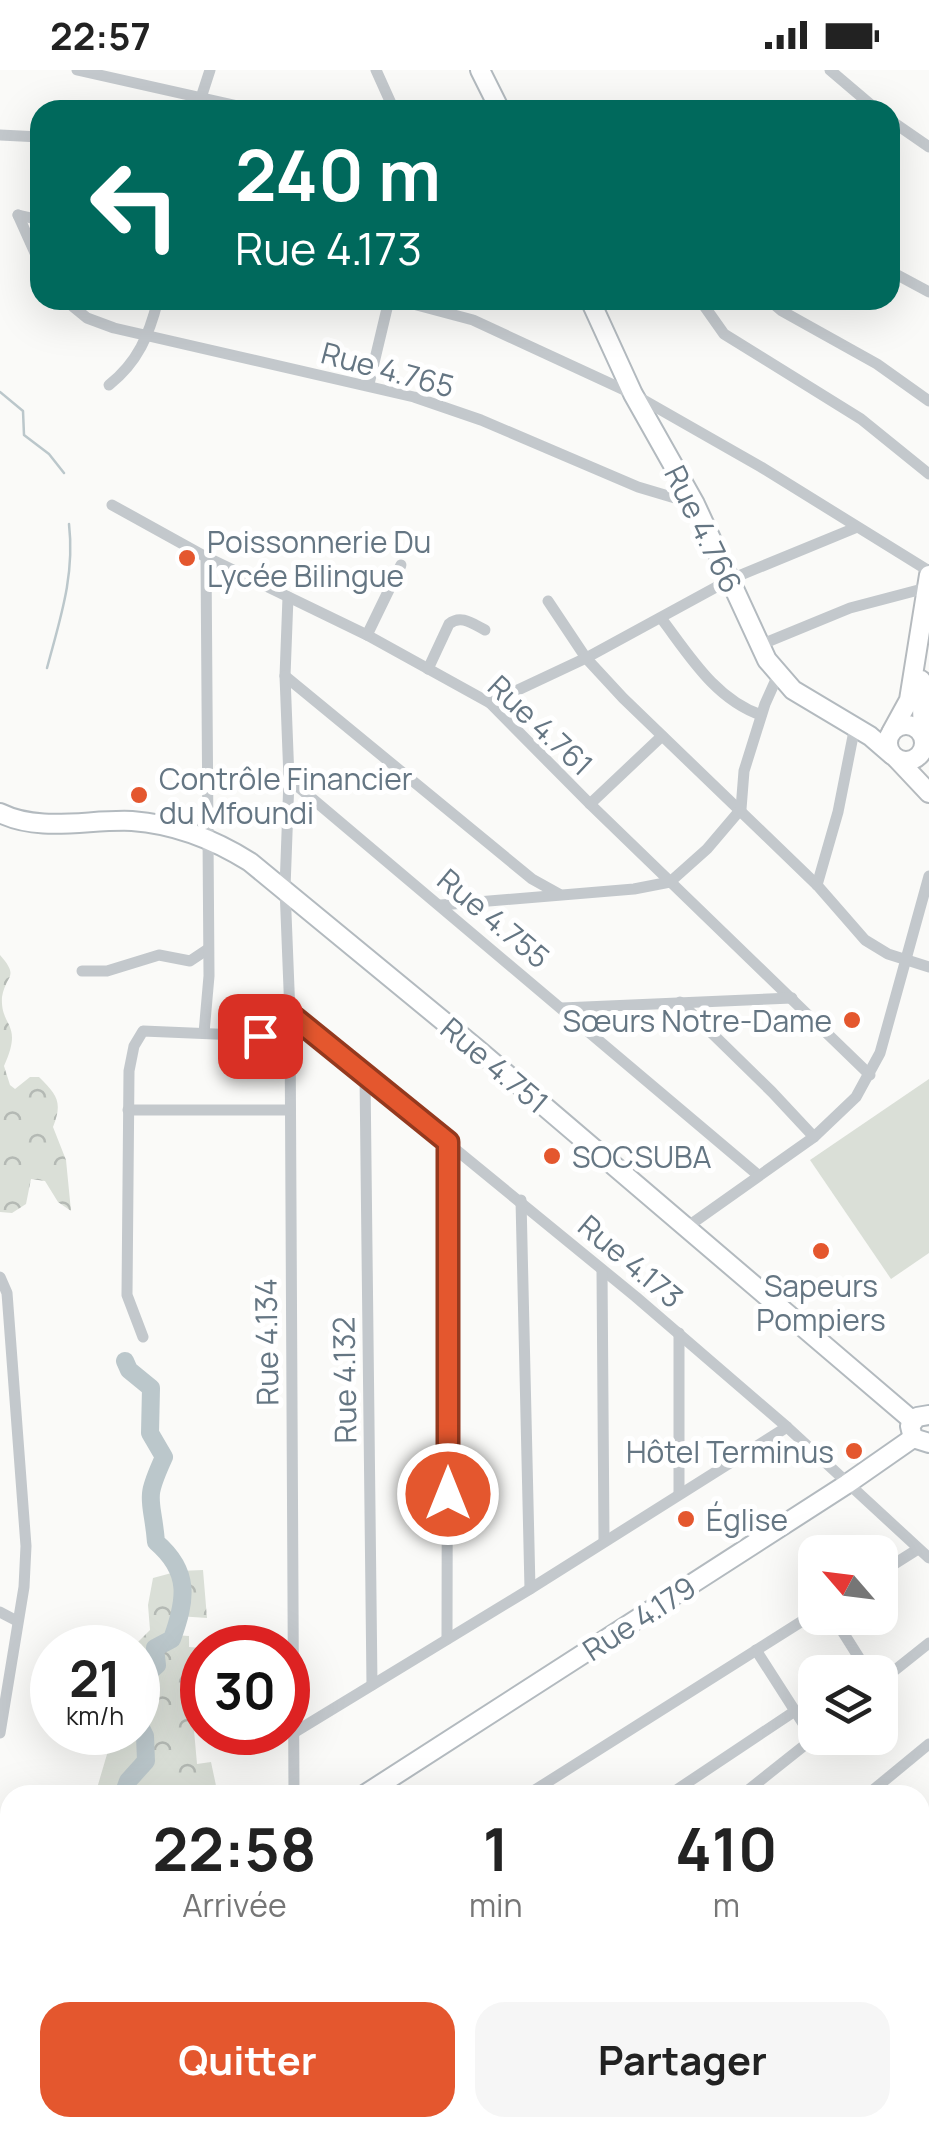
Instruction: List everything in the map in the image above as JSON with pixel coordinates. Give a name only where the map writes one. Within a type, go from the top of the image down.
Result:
[{"type":"main road","points":[[481,71],[495,100]]},
{"type":"main road","name":"Rue 4.766","points":[[597,310],[633,394],[694,504],[778,676],[809,701],[855,726],[895,757],[929,793]]},
{"type":"main road","points":[[925,737],[912,760],[895,757],[888,746],[908,700],[928,578]]},
{"type":"main road","points":[[929,613],[922,646],[929,779]]},
{"type":"main road","points":[[892,730],[909,724],[925,737]]},
{"type":"main road","name":"Rue 4.766","points":[[855,726],[892,730]]},
{"type":"main road","name":"Rue 4.751","points":[[0,813],[28,824],[134,821],[209,840],[250,862],[687,1227],[921,1429]]},
{"type":"main road","name":"Rue 4.179","points":[[380,1785],[847,1484],[921,1429]]},
{"type":"street","points":[[77,70],[181,100]]},
{"type":"street","points":[[200,100],[210,70]]},
{"type":"street","points":[[376,70],[390,100]]},
{"type":"street","points":[[830,70],[865,100]]},
{"type":"street","points":[[900,127],[929,147]]},
{"type":"street","points":[[0,135],[30,137]]},
{"type":"street","points":[[30,218],[18,215],[30,242]]},
{"type":"street","points":[[900,277],[929,292]]},
{"type":"street","name":"Rue 4.765","points":[[77,310],[86,318],[114,328],[300,372],[369,384],[481,420],[638,487],[694,504]]},
{"type":"street","points":[[109,385],[131,364],[150,334],[156,310]]},
{"type":"street","points":[[369,384],[387,310]]},
{"type":"street","points":[[436,310],[473,320],[633,394],[761,467],[928,578]]},
{"type":"street","points":[[707,310],[724,334],[861,419],[929,474]]},
{"type":"street","points":[[780,310],[886,370],[929,402]]},
{"type":"street","name":"Rue 4.761","points":[[112,505],[206,557],[367,635],[490,703],[870,1075]]},
{"type":"street","points":[[490,703],[586,658],[730,579],[856,528]]},
{"type":"street","points":[[204,1033],[209,840],[206,557]]},
{"type":"street","points":[[367,635],[401,565]]},
{"type":"street","points":[[760,645],[928,578]]},
{"type":"street","name":"Rue 4.134","points":[[288,597],[285,888],[290,1014],[295,1625]]},
{"type":"street","points":[[548,601],[586,658],[741,809],[865,940],[929,968]]},
{"type":"street","points":[[660,618],[724,694],[742,708],[761,715]]},
{"type":"street","points":[[428,668],[455,620],[485,630]]},
{"type":"street","points":[[285,676],[532,878],[560,895]]},
{"type":"street","points":[[442,905],[634,889],[670,882],[741,809],[744,771],[778,676]]},
{"type":"street","points":[[817,886],[838,812],[855,726]]},
{"type":"street","points":[[590,804],[662,736]]},
{"type":"street","name":"Rue 4.755","points":[[289,779],[758,1175]]},
{"type":"street","points":[[687,1227],[814,1138],[856,1097],[880,1053],[929,876]]},
{"type":"street","points":[[82,971],[107,971],[159,955],[190,961],[208,948]]},
{"type":"street","points":[[562,1008],[792,998]]},
{"type":"street","points":[[680,1002],[814,1138]]},
{"type":"street","name":"Rue 4.173","points":[[290,1014],[679,1333],[787,1426],[929,1558]]},
{"type":"street","points":[[143,1337],[127,1295],[129,1070],[134,1046],[143,1030],[288,1037]]},
{"type":"street","name":"Rue 4.132","points":[[365,1075],[372,1685]]},
{"type":"street","points":[[128,1110],[289,1110]]},
{"type":"street","points":[[447,1639],[448,1142]]},
{"type":"street","points":[[521,1200],[530,1589]]},
{"type":"street","points":[[602,1270],[604,1540]]},
{"type":"street","points":[[0,1277],[7,1292],[26,1546],[24,1587],[0,1733]]},
{"type":"street","points":[[679,1333],[679,1493]]},
{"type":"street","points":[[310,1723],[787,1426]]},
{"type":"street","points":[[898,1561],[918,1549]]},
{"type":"street","points":[[0,1612],[17,1621]]},
{"type":"street","points":[[543,1785],[798,1624]]},
{"type":"street","points":[[898,1668],[929,1644]]},
{"type":"street","points":[[756,1650],[798,1715]]},
{"type":"street","points":[[684,1785],[795,1711]]},
{"type":"street","points":[[879,1785],[929,1744]]},
{"type":"street","points":[[755,1785],[798,1751]]},
{"type":"street","name":"Rue 4.134","points":[[294,1785],[295,1755]]},
{"type":"green space","points":[[0,955],[10,972],[2,1007],[12,1041],[4,1066],[15,1089],[30,1077],[39,1077],[56,1099],[58,1111],[53,1127],[66,1160],[71,1211],[58,1202],[45,1181],[31,1179],[26,1204],[12,1213],[0,1212]]},
{"type":"green space","points":[[929,1079],[929,1253],[891,1279],[810,1160]]},
{"type":"green space","points":[[203,1570],[207,1618],[178,1616],[174,1635],[180,1635],[180,1755],[196,1755],[197,1764],[211,1762],[216,1785],[98,1785],[107,1755],[160,1755],[160,1625],[150,1625],[148,1605],[153,1578]]},
{"type":"waterway","points":[[0,392],[23,411],[24,435],[49,454],[64,473]]},
{"type":"waterway","points":[[47,668],[68,579],[69,524]]},
{"type":"waterway","points":[[125,1361],[129,1370],[151,1388],[150,1433],[164,1457],[151,1492],[156,1542],[175,1564],[182,1587],[172,1639],[160,1645]]},
{"type":"waterway","points":[[127,1785],[146,1761],[146,1755]]},
{"type":"place","name":"Poissonnerie Du Lycée Bilingue","points":[[187,558]]},
{"type":"place","name":"Contrôle Financier du Mfoundi","points":[[139,795]]},
{"type":"place","name":"Sœurs Notre-Dame","points":[[852,1020]]},
{"type":"place","name":"SOCSUBA","points":[[552,1156]]},
{"type":"place","name":"Sapeurs Pompiers","points":[[821,1251]]},
{"type":"place","name":"Hôtel Terminus","points":[[854,1451]]},
{"type":"place","name":"Église","points":[[686,1519]]},
{"type":"route","points":[[260,1036],[288,1037],[290,1014],[448,1142],[448,1494]]}]
